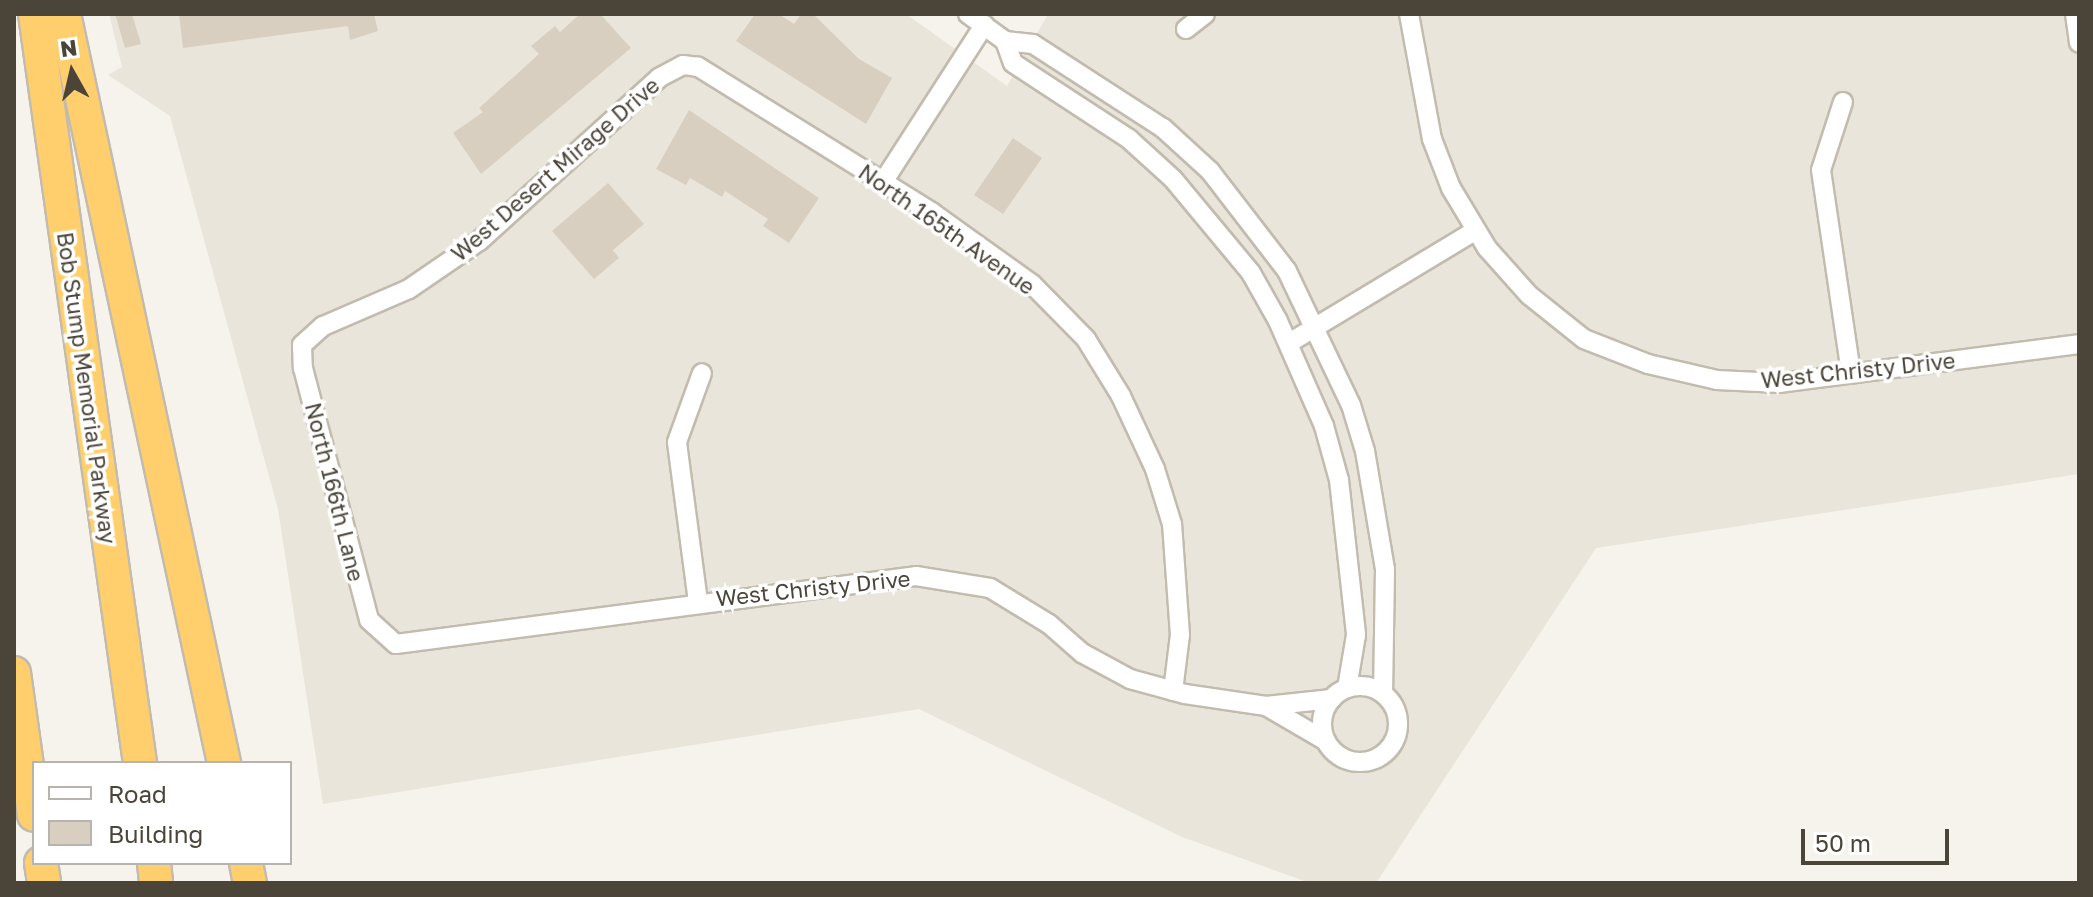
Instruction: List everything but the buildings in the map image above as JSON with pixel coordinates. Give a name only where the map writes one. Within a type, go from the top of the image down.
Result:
[{"type":"highway","name":"Bob Stump Memorial Parkway","points":[[35,14],[140,761]]},
{"type":"highway","points":[[64,14],[224,761]]},
{"type":"highway","points":[[14,673],[32,801]]},
{"type":"street","points":[[968,14],[1005,41],[1033,44],[1117,97],[1163,128],[1210,171],[1273,251],[1315,327],[1351,405],[1378,517],[1385,569],[1383,693],[1398,725],[1381,756],[1369,761],[1343,759],[1326,741],[1266,706]]},
{"type":"street","points":[[1186,29],[1205,14]]},
{"type":"street","name":"West Christy Drive","points":[[1409,14],[1432,139],[1451,188],[1476,230],[1529,295],[1584,339],[1635,359],[1717,380],[1780,383],[2079,344]]},
{"type":"street","points":[[2075,14],[2079,43]]},
{"type":"street","points":[[883,182],[984,25]]},
{"type":"street","points":[[1005,41],[1013,63],[1129,139],[1173,179],[1251,273],[1289,343],[1324,426],[1348,528],[1356,635],[1339,694],[1323,716],[1326,741]]},
{"type":"street","name":"North 165th Avenue","points":[[683,65],[698,67],[883,182],[1032,284],[1086,339],[1121,396],[1155,469],[1172,524],[1180,635],[1173,691]]},
{"type":"street","name":"West Desert Mirage Drive","points":[[302,345],[323,326],[409,289],[479,241],[659,78],[683,65]]},
{"type":"street","points":[[1843,102],[1821,170],[1851,374]]},
{"type":"street","points":[[1289,343],[1476,230]]},
{"type":"street","name":"North 166th Lane","points":[[302,345],[303,368],[353,569],[369,620],[381,635]]},
{"type":"street","points":[[698,602],[677,442],[702,373]]},
{"type":"street","name":"West Christy Drive","points":[[381,635],[396,644],[866,578],[960,579],[990,588],[1049,624],[1082,653],[1130,679],[1173,691],[1266,706]]},
{"type":"street","points":[[1266,706],[1339,694],[1359,686],[1383,693]]},
{"type":"shaded area","points":[[109,14],[906,14],[1007,86],[1048,14],[2079,14],[2079,474],[1596,548],[1376,883],[1310,883],[1182,837],[919,709],[323,804],[278,509],[170,116],[108,75],[122,67]]}]
